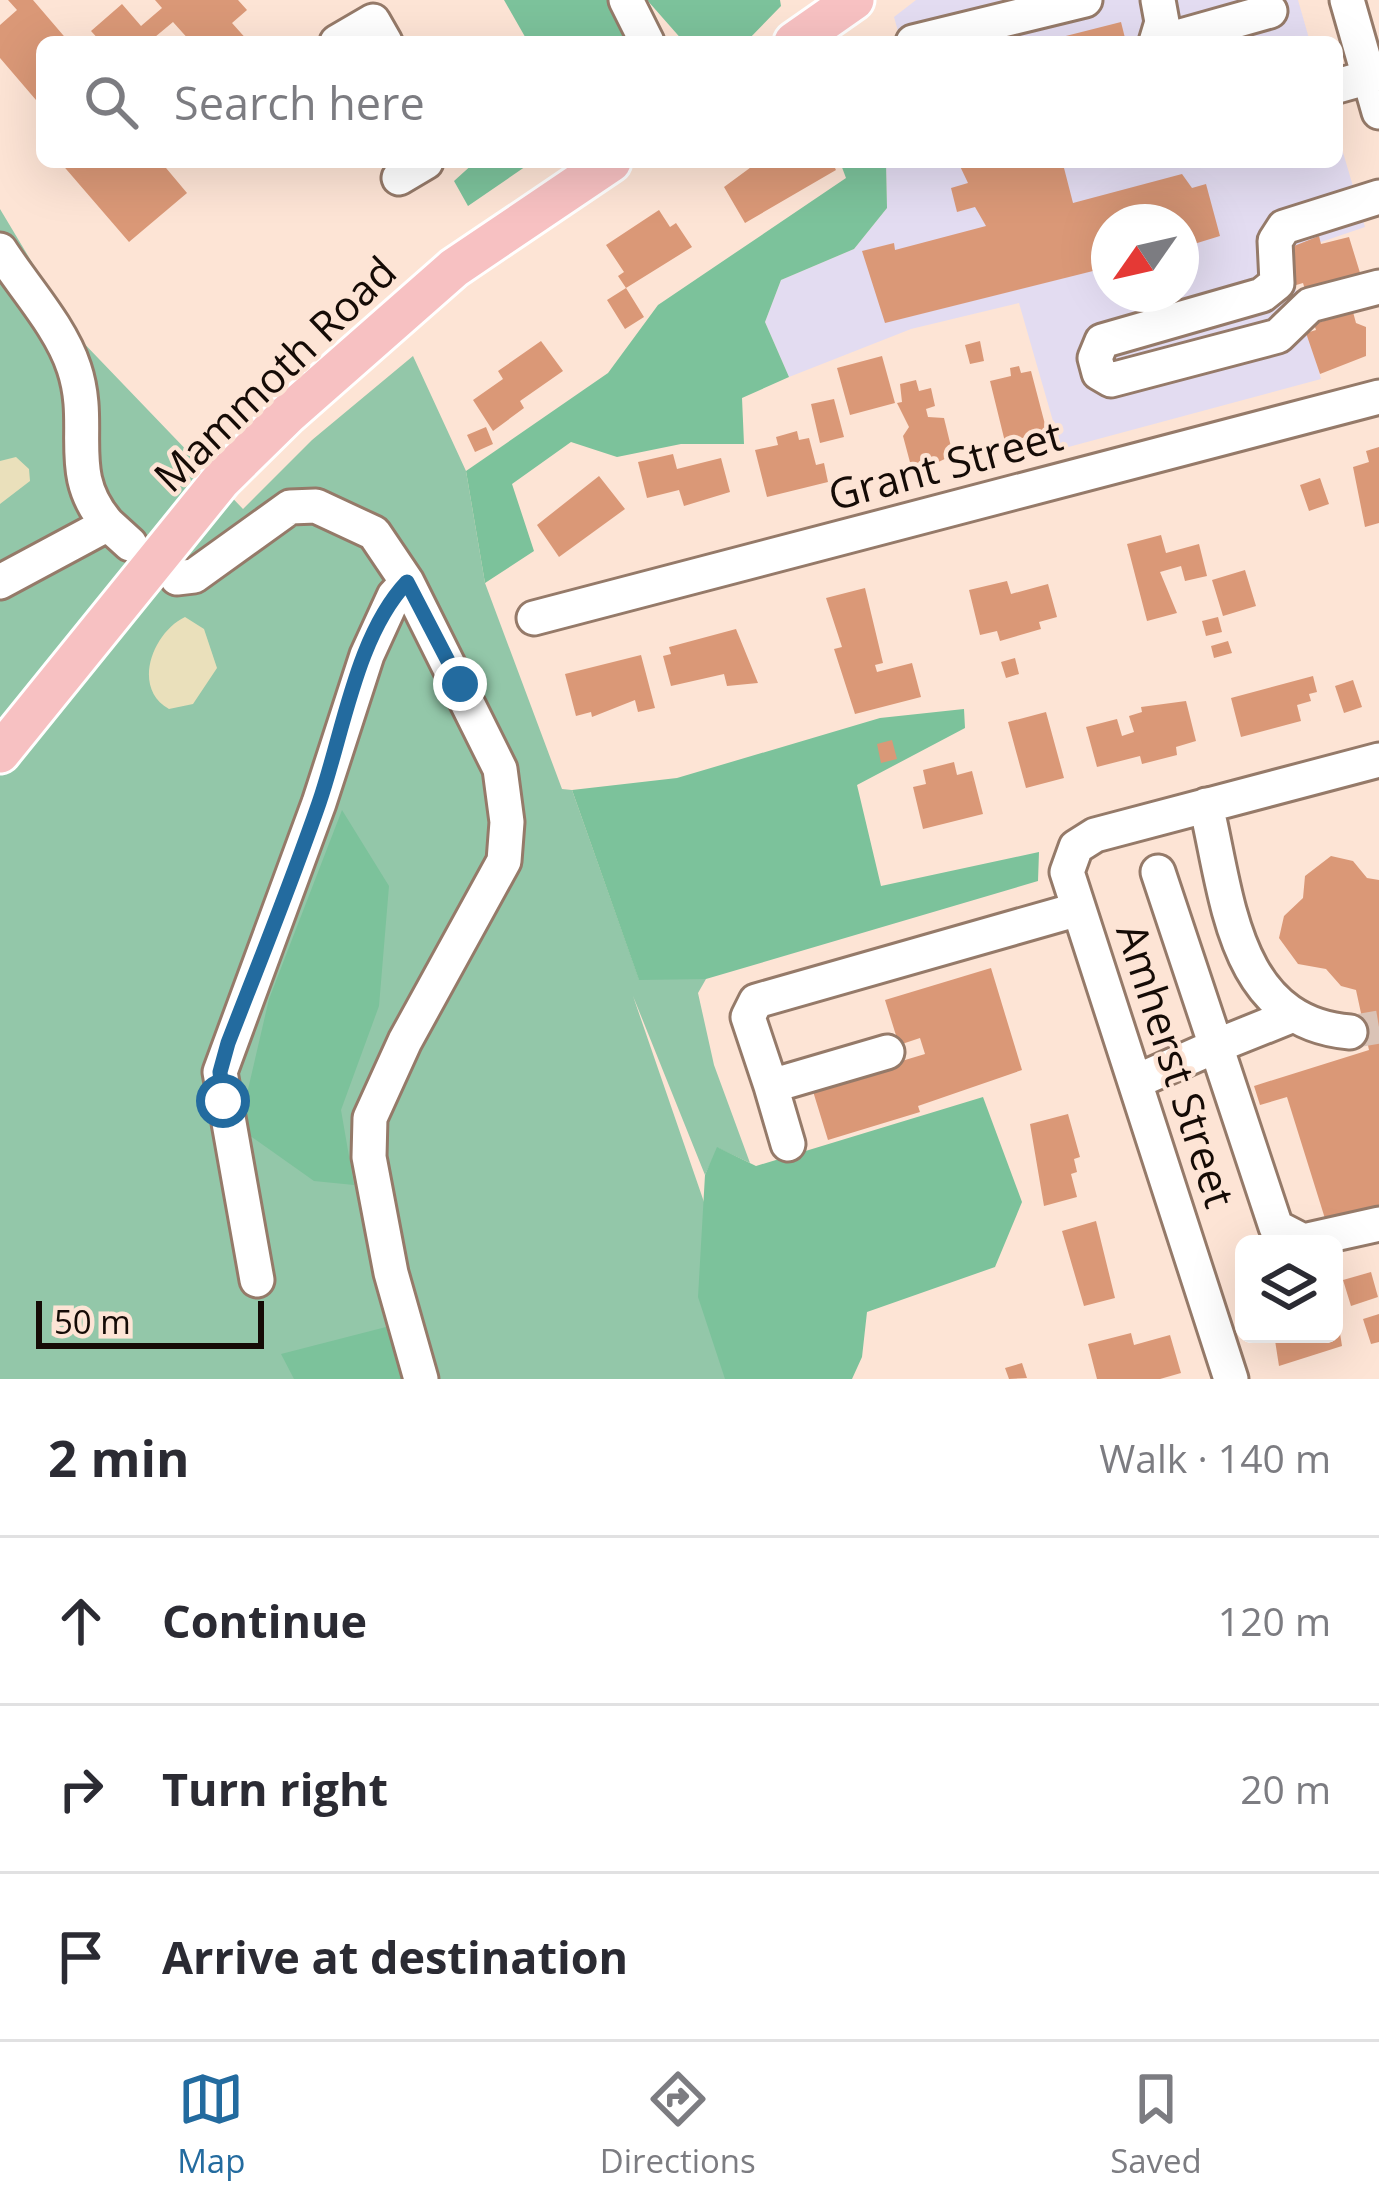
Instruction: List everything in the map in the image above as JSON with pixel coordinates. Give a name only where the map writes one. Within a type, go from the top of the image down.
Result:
[{"type":"main road","points":[[803,36],[854,0]]},
{"type":"main road","name":"Mammoth Road","points":[[0,753],[221,480],[288,414],[454,268],[601,168]]},
{"type":"street","points":[[626,0],[644,36]]},
{"type":"street","points":[[926,36],[972,14],[1085,0]]},
{"type":"street","points":[[1158,0],[1159,36]]},
{"type":"street","points":[[1347,0],[1353,82],[1379,112]]},
{"type":"street","points":[[1180,36],[1270,11]]},
{"type":"street","points":[[348,36],[373,21],[382,36]]},
{"type":"street","points":[[1379,196],[1284,227],[1275,241],[1277,283],[1262,296],[1102,341],[1095,358],[1099,373],[1111,380],[1278,336],[1310,305],[1379,287]]},
{"type":"street","points":[[0,250],[73,363],[86,414],[80,473],[87,500],[119,534],[0,582]]},
{"type":"street","name":"Grant Street","points":[[534,618],[1379,397]]},
{"type":"street","points":[[177,578],[194,576],[290,507],[316,506],[374,533],[407,582],[500,769],[507,822],[504,862],[405,1041],[370,1118],[369,1157],[391,1273],[421,1379]]},
{"type":"street","points":[[257,1280],[220,1072],[319,803],[367,656],[394,596],[407,582]]},
{"type":"street","points":[[1350,1032],[1291,1016],[1273,1003],[1245,954],[1206,805],[1379,760]]},
{"type":"street","name":"Amherst Street","points":[[1206,805],[1095,835],[1076,847],[1067,872],[1231,1379]]},
{"type":"street","points":[[1158,872],[1276,1227],[1303,1241],[1379,1224]]},
{"type":"street","points":[[788,1144],[748,1017],[756,1001],[1079,909]]},
{"type":"street","points":[[1135,1082],[1291,1016]]},
{"type":"street","points":[[771,1086],[887,1052]]},
{"type":"shaded area","points":[[916,0],[1298,0],[1308,36],[899,36],[894,17]]},
{"type":"shaded area","points":[[1343,152],[1365,227],[1286,254],[1321,379],[1061,449],[1019,303],[911,329],[789,377],[765,322],[781,280],[854,249],[887,208],[886,168],[1343,168]]},
{"type":"green space","points":[[504,0],[610,0],[618,4],[630,36],[525,36]]},
{"type":"green space","points":[[647,0],[780,0],[781,6],[752,36],[679,36]]},
{"type":"green space","points":[[468,168],[523,168],[468,206],[454,181]]},
{"type":"green space","points":[[842,168],[886,168],[887,208],[854,249],[781,280],[765,322],[789,377],[742,398],[744,444],[681,444],[617,457],[571,442],[512,484],[534,551],[485,583],[466,471],[608,373],[658,305],[846,178]]},
{"type":"green space","points":[[0,209],[75,334],[243,509],[312,440],[413,356],[466,471],[485,583],[562,789],[572,790],[639,979],[706,979],[698,993],[714,1065],[750,1163],[718,1148],[705,1175],[633,996],[765,1379],[0,1379]]},
{"type":"green space","points":[[964,709],[965,728],[857,785],[881,886],[1039,852],[1038,881],[706,979],[639,980],[572,790],[677,778],[880,718]]},
{"type":"green space","points":[[342,810],[389,886],[379,1006],[341,1110],[354,1185],[314,1181],[239,1128],[269,999]]},
{"type":"green space","points":[[983,1097],[1022,1202],[995,1267],[867,1312],[862,1357],[852,1379],[725,1379],[698,1297],[705,1175],[717,1147],[756,1166]]},
{"type":"green space","points":[[386,1327],[404,1379],[294,1379],[281,1354]]},
{"type":"sand","points":[[16,457],[29,469],[30,481],[0,504],[0,461]]},
{"type":"sand","points":[[185,617],[204,629],[217,668],[193,704],[169,709],[151,688],[151,661],[164,635]]},
{"type":"building","points":[[8,0],[33,0],[64,36],[36,36],[36,100],[0,58],[0,25],[17,10]]},
{"type":"building","points":[[155,0],[238,0],[247,10],[232,23],[244,36],[186,36],[173,22],[156,36],[96,36],[91,31],[122,4],[141,26],[162,8]]},
{"type":"building","points":[[1121,22],[1124,36],[1066,36]]},
{"type":"building","points":[[65,168],[166,168],[187,193],[129,242]]},
{"type":"building","points":[[750,168],[836,170],[745,223],[724,187]]},
{"type":"building","points":[[961,168],[1064,168],[1073,203],[1182,174],[1192,188],[1206,184],[1220,236],[1199,242],[1199,204],[1091,204],[1091,272],[885,323],[862,251],[894,243],[895,250],[986,226],[975,207],[957,212],[951,188],[968,183]]},
{"type":"building","points":[[659,210],[670,227],[676,223],[692,247],[626,288],[618,276],[624,272],[606,245]]},
{"type":"building","points":[[1319,236],[1321,244],[1349,237],[1361,276],[1307,296],[1303,283],[1293,286],[1284,257],[1289,248]]},
{"type":"building","points":[[626,288],[644,317],[625,329],[607,300]]},
{"type":"building","points":[[1353,312],[1356,323],[1366,327],[1366,356],[1320,374],[1306,333],[1316,330],[1314,324]]},
{"type":"building","points":[[541,341],[563,371],[520,401],[524,408],[493,431],[473,400],[503,379],[498,371]]},
{"type":"building","points":[[980,341],[984,361],[970,364],[965,345]]},
{"type":"building","points":[[882,356],[895,403],[850,415],[837,368]]},
{"type":"building","points":[[1019,366],[1021,373],[1031,371],[1047,432],[1005,442],[990,381],[1011,376],[1010,368]]},
{"type":"building","points":[[916,380],[919,391],[931,388],[935,406],[926,409],[928,417],[944,418],[953,455],[926,468],[924,463],[911,466],[903,436],[909,427],[897,403],[902,402],[900,384]]},
{"type":"building","points":[[834,399],[844,437],[820,443],[811,404]]},
{"type":"building","points":[[486,427],[493,444],[475,452],[467,435]]},
{"type":"building","points":[[797,431],[799,440],[809,438],[816,465],[824,463],[828,482],[767,497],[755,450],[778,445],[776,437]]},
{"type":"building","points":[[1379,447],[1379,523],[1365,527],[1353,467],[1369,462],[1366,451]]},
{"type":"building","points":[[673,454],[677,469],[721,458],[730,492],[684,506],[679,490],[647,498],[638,462]]},
{"type":"building","points":[[599,476],[625,509],[559,557],[537,525]]},
{"type":"building","points":[[1320,478],[1329,504],[1309,511],[1300,485]]},
{"type":"building","points":[[1161,535],[1166,553],[1199,544],[1207,576],[1185,581],[1181,566],[1160,572],[1177,613],[1147,621],[1127,544]]},
{"type":"building","points":[[1245,570],[1256,606],[1223,616],[1212,580]]},
{"type":"building","points":[[1007,581],[1011,594],[1048,584],[1057,617],[1039,622],[1041,629],[1000,641],[997,631],[980,635],[969,590]]},
{"type":"building","points":[[865,588],[883,663],[875,665],[877,672],[912,663],[921,697],[855,714],[834,649],[842,647],[826,598]]},
{"type":"building","points":[[1218,617],[1222,632],[1206,636],[1202,621]]},
{"type":"building","points":[[736,629],[758,683],[727,686],[724,674],[671,686],[663,656],[671,654],[669,647]]},
{"type":"building","points":[[1228,641],[1232,653],[1214,658],[1211,646]]},
{"type":"building","points":[[641,655],[655,708],[638,712],[635,700],[592,717],[591,712],[576,716],[565,674]]},
{"type":"building","points":[[1015,658],[1019,674],[1006,678],[1001,662]]},
{"type":"building","points":[[1313,676],[1317,692],[1309,694],[1311,701],[1297,705],[1301,721],[1241,737],[1231,698]]},
{"type":"building","points":[[1353,680],[1362,707],[1344,713],[1335,686]]},
{"type":"building","points":[[1186,701],[1196,741],[1176,747],[1177,755],[1142,764],[1140,756],[1097,767],[1086,727],[1117,719],[1122,736],[1134,732],[1129,716],[1142,712],[1141,707]]},
{"type":"building","points":[[1046,712],[1064,778],[1026,788],[1008,722]]},
{"type":"building","points":[[892,740],[897,759],[881,763],[877,744]]},
{"type":"building","points":[[954,762],[957,775],[972,771],[983,814],[923,829],[913,787],[926,784],[923,770]]},
{"type":"building","points":[[1331,856],[1353,861],[1367,878],[1379,880],[1379,1209],[1327,1225],[1287,1097],[1260,1105],[1254,1086],[1369,1050],[1356,990],[1341,986],[1326,969],[1298,964],[1279,938],[1284,916],[1303,898],[1305,876]]},
{"type":"building","points":[[991,968],[1022,1070],[918,1106],[920,1112],[828,1140],[812,1088],[925,1054],[920,1038],[899,1045],[885,1000]]},
{"type":"building","points":[[1068,1114],[1080,1157],[1074,1159],[1077,1172],[1071,1174],[1077,1197],[1044,1206],[1030,1124]]},
{"type":"building","points":[[1096,1221],[1115,1298],[1084,1306],[1062,1231]]},
{"type":"building","points":[[1371,1272],[1378,1297],[1351,1306],[1343,1280]]},
{"type":"building","points":[[1379,1314],[1379,1342],[1371,1344],[1363,1319]]},
{"type":"building","points":[[1131,1333],[1134,1345],[1170,1335],[1181,1373],[1160,1379],[1097,1379],[1088,1344]]},
{"type":"building","points":[[1275,1343],[1342,1343],[1342,1346],[1279,1366]]},
{"type":"building","points":[[1022,1363],[1027,1378],[1009,1379],[1005,1368]]},
{"type":"tunnel","points":[[1350,1032],[1379,1027]]},
{"type":"route","points":[[223,1101],[220,1072],[228,1043],[319,803],[367,656],[394,596],[407,582],[460,684]]}]
